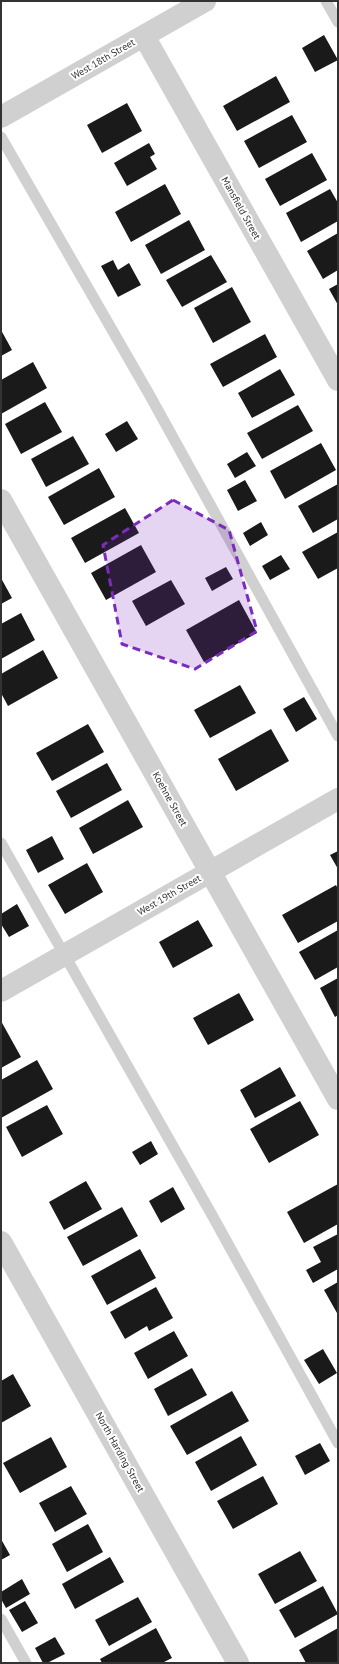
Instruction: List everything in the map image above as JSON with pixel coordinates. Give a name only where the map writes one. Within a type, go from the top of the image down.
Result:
[{"type":"street","name":"West 18th Street","points":[[1,117],[205,1]]},
{"type":"street","name":"Mansfield Street","points":[[144,36],[338,380]]},
{"type":"street","name":"Koehne Street","points":[[1,500],[338,1099]]},
{"type":"street","name":"West 19th Street","points":[[1,991],[338,799]]},
{"type":"street","name":"North Harding Street","points":[[1,1242],[238,1663]]},
{"type":"lane","points":[[326,1],[338,22]]},
{"type":"lane","points":[[1,137],[149,394],[338,736]]},
{"type":"lane","points":[[1,843],[212,1215],[338,1443]]},
{"type":"lane","points":[[1,1619],[26,1663]]},
{"type":"highlighted area","points":[[173,500],[229,530],[257,631],[195,669],[122,644],[103,545]]},
{"type":"building","points":[[324,35],[338,60],[315,72],[302,48]]},
{"type":"building","points":[[276,76],[290,102],[237,131],[223,106]]},
{"type":"building","points":[[127,103],[142,131],[102,153],[87,125]]},
{"type":"building","points":[[292,115],[307,142],[259,168],[244,141]]},
{"type":"building","points":[[149,143],[155,154],[150,157],[157,169],[127,186],[114,163]]},
{"type":"building","points":[[312,153],[327,180],[280,206],[265,179]]},
{"type":"building","points":[[165,184],[181,214],[131,242],[115,212]]},
{"type":"building","points":[[330,189],[338,203],[338,221],[301,242],[286,213]]},
{"type":"building","points":[[189,220],[205,250],[161,274],[145,245]]},
{"type":"building","points":[[338,233],[338,270],[323,279],[307,251]]},
{"type":"building","points":[[211,255],[227,282],[182,307],[166,280]]},
{"type":"building","points":[[113,260],[118,270],[129,263],[141,285],[118,297],[101,266]]},
{"type":"building","points":[[338,284],[338,305],[329,289]]},
{"type":"building","points":[[232,287],[251,322],[213,343],[194,308]]},
{"type":"building","points":[[1,330],[12,350],[1,356]]},
{"type":"building","points":[[265,334],[277,357],[223,387],[210,364]]},
{"type":"building","points":[[33,362],[47,388],[1,414],[1,380]]},
{"type":"building","points":[[280,369],[295,395],[252,418],[238,393]]},
{"type":"building","points":[[45,402],[62,432],[21,454],[5,424]]},
{"type":"building","points":[[298,405],[313,431],[262,459],[247,433]]},
{"type":"building","points":[[127,421],[138,439],[116,452],[105,434]]},
{"type":"building","points":[[73,436],[89,464],[46,487],[31,459]]},
{"type":"building","points":[[321,443],[336,470],[285,499],[270,471]]},
{"type":"building","points":[[247,452],[256,466],[235,478],[227,464]]},
{"type":"building","points":[[99,468],[115,497],[64,525],[48,497]]},
{"type":"building","points":[[245,480],[257,501],[238,511],[227,490]]},
{"type":"building","points":[[338,484],[338,519],[313,533],[298,506]]},
{"type":"building","points":[[125,508],[139,533],[85,563],[71,538]]},
{"type":"building","points":[[261,522],[268,535],[250,546],[243,533]]},
{"type":"building","points":[[338,532],[338,568],[318,579],[302,552]]},
{"type":"building","points":[[141,545],[156,572],[106,600],[91,573]]},
{"type":"building","points":[[281,555],[290,569],[270,580],[262,566]]},
{"type":"building","points":[[226,567],[233,579],[212,591],[205,578]]},
{"type":"building","points":[[1,578],[12,598],[1,604]]},
{"type":"building","points":[[171,580],[185,604],[146,626],[132,601]]},
{"type":"building","points":[[239,600],[257,633],[204,662],[186,630]]},
{"type":"building","points":[[21,613],[35,640],[1,659],[1,624]]},
{"type":"building","points":[[43,650],[58,678],[8,706],[1,693],[1,674]]},
{"type":"building","points":[[240,685],[256,713],[210,738],[194,710]]},
{"type":"building","points":[[304,697],[317,719],[296,732],[283,709]]},
{"type":"building","points":[[88,724],[104,752],[52,781],[36,753]]},
{"type":"building","points":[[271,729],[289,761],[236,791],[218,759]]},
{"type":"building","points":[[107,763],[122,790],[71,818],[56,791]]},
{"type":"building","points":[[128,800],[143,827],[93,854],[79,828]]},
{"type":"building","points":[[52,836],[64,859],[38,873],[26,850]]},
{"type":"building","points":[[338,851],[338,869],[330,855]]},
{"type":"building","points":[[87,863],[103,892],[65,914],[48,885]]},
{"type":"building","points":[[336,885],[338,889],[338,921],[298,943],[282,915]]},
{"type":"building","points":[[17,904],[29,926],[9,937],[1,924],[1,914]]},
{"type":"building","points":[[198,920],[213,946],[173,968],[159,942]]},
{"type":"building","points":[[338,930],[338,967],[315,980],[299,952]]},
{"type":"building","points":[[338,978],[338,1015],[335,1017],[320,988]]},
{"type":"building","points":[[239,993],[254,1020],[208,1045],[193,1018]]},
{"type":"building","points":[[1,1021],[21,1057],[1,1068]]},
{"type":"building","points":[[37,1060],[53,1089],[1,1118],[1,1080]]},
{"type":"building","points":[[280,1067],[296,1096],[255,1118],[240,1090]]},
{"type":"building","points":[[300,1101],[319,1135],[269,1163],[250,1129]]},
{"type":"building","points":[[47,1105],[63,1134],[22,1157],[6,1127]]},
{"type":"building","points":[[151,1141],[158,1154],[140,1165],[132,1152]]},
{"type":"building","points":[[86,1181],[102,1209],[64,1230],[49,1202]]},
{"type":"building","points":[[338,1184],[338,1224],[304,1243],[287,1212]]},
{"type":"building","points":[[173,1187],[185,1209],[161,1223],[149,1201]]},
{"type":"building","points":[[122,1207],[138,1236],[83,1266],[67,1237]]},
{"type":"building","points":[[338,1234],[338,1269],[313,1283],[306,1270],[321,1262],[313,1247]]},
{"type":"building","points":[[140,1249],[156,1278],[107,1305],[91,1276]]},
{"type":"building","points":[[338,1282],[338,1313],[337,1313],[324,1290]]},
{"type":"building","points":[[156,1287],[173,1318],[149,1331],[147,1326],[125,1339],[110,1312]]},
{"type":"building","points":[[174,1331],[188,1356],[148,1379],[134,1353]]},
{"type":"building","points":[[323,1349],[337,1373],[319,1384],[304,1360]]},
{"type":"building","points":[[192,1368],[207,1395],[168,1416],[154,1389]]},
{"type":"building","points":[[13,1374],[31,1406],[1,1423],[1,1381]]},
{"type":"building","points":[[232,1391],[249,1421],[187,1455],[170,1426]]},
{"type":"building","points":[[241,1436],[257,1465],[211,1491],[195,1462]]},
{"type":"building","points":[[51,1437],[67,1467],[20,1493],[3,1463]]},
{"type":"building","points":[[320,1443],[330,1461],[305,1475],[295,1456]]},
{"type":"building","points":[[263,1476],[278,1504],[233,1529],[217,1501]]},
{"type":"building","points":[[71,1486],[87,1514],[55,1532],[39,1503]]},
{"type":"building","points":[[88,1524],[103,1552],[67,1572],[52,1544]]},
{"type":"building","points":[[1,1539],[10,1555],[1,1560]]},
{"type":"building","points":[[300,1551],[317,1581],[275,1604],[258,1574]]},
{"type":"building","points":[[110,1557],[124,1582],[75,1609],[62,1584]]},
{"type":"building","points":[[22,1579],[30,1594],[6,1608],[1,1599],[1,1592]]},
{"type":"building","points":[[323,1586],[338,1614],[295,1638],[279,1610]]},
{"type":"building","points":[[138,1597],[152,1622],[109,1646],[95,1620]]},
{"type":"building","points":[[25,1601],[38,1623],[22,1632],[9,1610]]},
{"type":"building","points":[[156,1628],[172,1658],[162,1663],[102,1663],[100,1659]]},
{"type":"building","points":[[338,1628],[338,1663],[306,1663],[299,1650]]},
{"type":"building","points":[[55,1637],[65,1654],[47,1663],[43,1663],[35,1648]]}]
